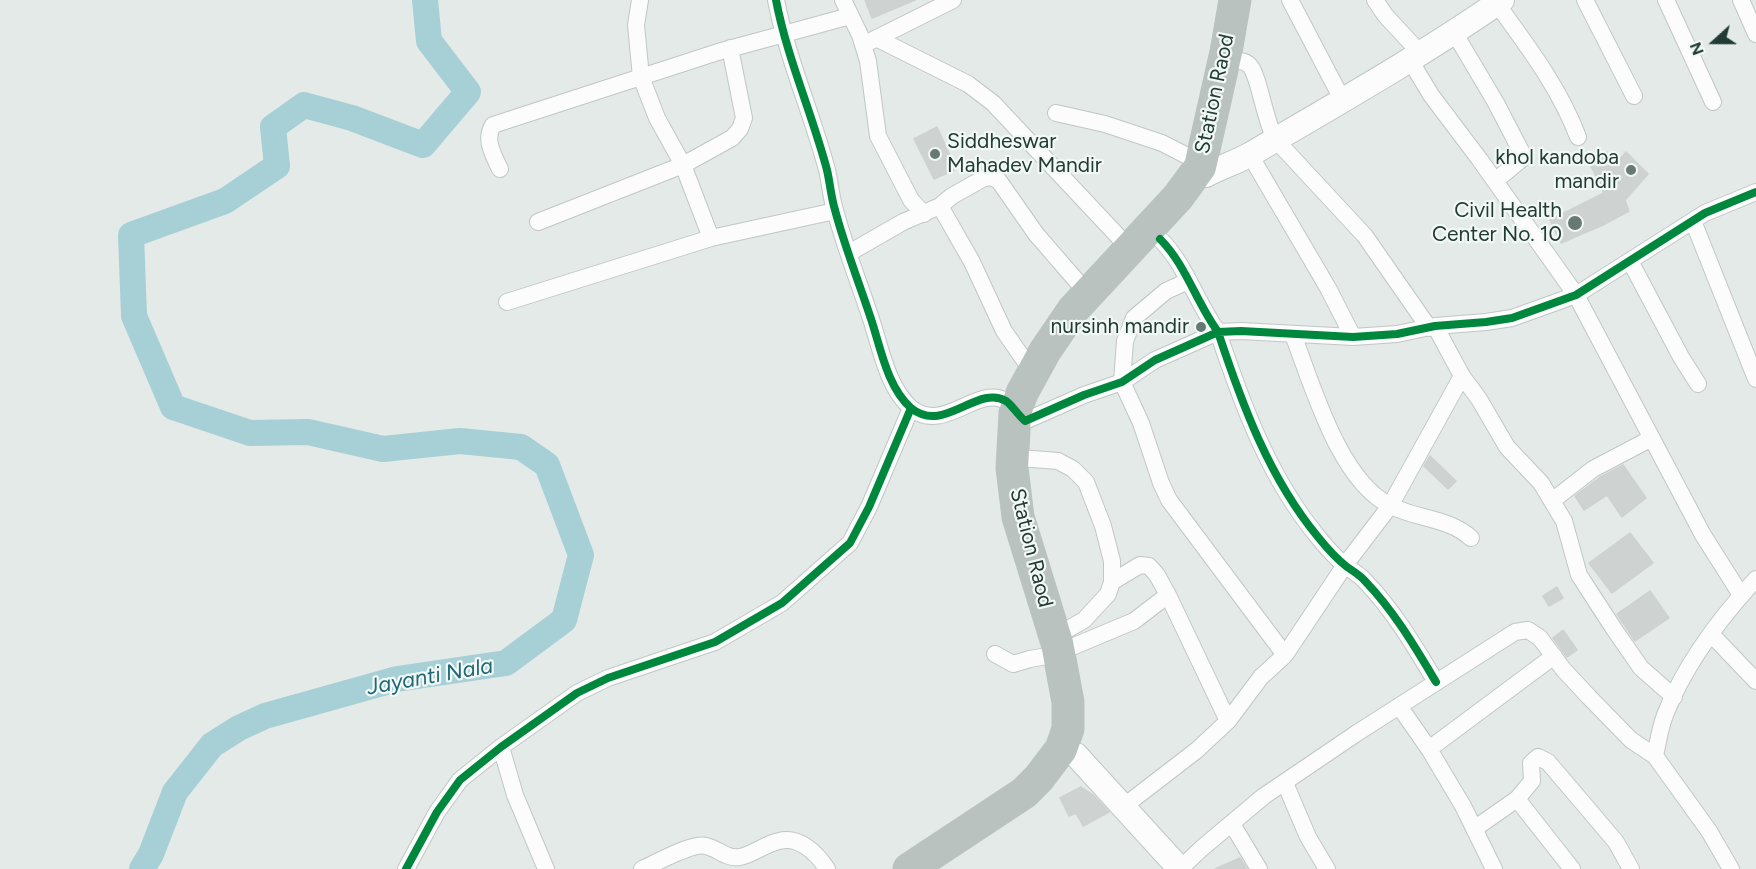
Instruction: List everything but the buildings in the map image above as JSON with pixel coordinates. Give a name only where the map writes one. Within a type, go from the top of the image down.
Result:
[{"type":"highway","name":"Station Raod","points":[[1063,645],[1018,517],[1012,468],[1022,393],[1045,351],[1073,310],[1203,169],[1235,0]]},
{"type":"highway","points":[[931,869],[1026,806],[1062,774],[1081,719],[1042,552],[1027,513],[1020,458],[1020,417],[1050,364],[1088,318],[1177,220],[1203,169],[1232,60],[1241,0]]},
{"type":"highway","points":[[909,869],[1024,793],[1069,752]]},
{"type":"street","points":[[640,0],[636,25],[641,76],[657,118],[682,165],[711,238]]},
{"type":"street","points":[[776,0],[784,35],[827,170],[835,211],[893,384],[912,408],[927,416],[943,416],[969,404],[990,398],[1006,401],[1020,417],[1122,382],[1155,360],[1218,332],[1241,331],[1353,337],[1512,318],[1576,295],[1706,213],[1755,197]]},
{"type":"street","points":[[843,0],[850,16],[869,41],[968,84],[993,103],[1130,249]]},
{"type":"street","points":[[869,41],[953,0]]},
{"type":"street","points":[[1290,0],[1343,101]]},
{"type":"street","points":[[1375,0],[1415,57],[1431,95],[1576,295],[1703,535],[1741,595]]},
{"type":"street","points":[[1585,0],[1634,96]]},
{"type":"street","points":[[1666,0],[1713,102]]},
{"type":"street","points":[[1741,0],[1756,34]]},
{"type":"street","points":[[1056,113],[1105,124],[1162,143],[1203,169],[1250,155],[1415,57],[1499,2],[1556,88],[1578,137]]},
{"type":"street","points":[[500,169],[488,142],[489,132],[494,124],[730,48],[850,16]]},
{"type":"street","points":[[1454,32],[1496,103],[1524,157],[1495,181]]},
{"type":"street","points":[[869,41],[868,61],[878,136],[911,200],[924,214]]},
{"type":"street","points":[[538,222],[682,165],[732,138],[740,129],[744,118],[730,48]]},
{"type":"street","points":[[1232,60],[1244,61],[1254,71],[1269,128],[1275,139],[1365,236],[1432,327],[1507,447],[1541,483],[1564,521],[1579,575],[1641,668],[1674,697]]},
{"type":"street","points":[[1250,155],[1328,288],[1353,337]]},
{"type":"street","points":[[849,253],[903,222],[940,206],[952,196],[984,178],[992,177],[999,181],[1036,234],[1088,294]]},
{"type":"street","points":[[940,206],[972,262],[1004,331],[1032,375]]},
{"type":"street","points":[[507,303],[711,238],[835,211]]},
{"type":"street","points":[[1693,221],[1756,379]]},
{"type":"street","points":[[1160,239],[1172,250],[1208,318],[1218,332],[1238,393],[1256,435],[1284,488],[1318,537],[1345,565],[1364,579],[1394,616],[1436,682]]},
{"type":"street","points":[[1630,261],[1681,357],[1698,384]]},
{"type":"street","points":[[1188,281],[1166,291],[1134,318],[1125,340],[1122,382],[1141,423],[1169,500],[1285,655]]},
{"type":"street","points":[[1293,335],[1327,424],[1344,457],[1364,486],[1390,506],[1449,524],[1461,529],[1471,538]]},
{"type":"street","points":[[1123,807],[1197,750],[1228,721],[1261,677],[1285,655],[1345,565],[1390,506],[1462,376]]},
{"type":"street","points":[[406,869],[437,812],[460,780],[501,747],[577,693],[608,678],[715,642],[783,603],[850,543],[869,507],[912,408]]},
{"type":"street","points":[[1552,501],[1593,469],[1652,438]]},
{"type":"street","points":[[1020,458],[1058,461],[1073,470],[1086,482],[1103,526],[1112,561],[1112,582],[1108,594],[1063,645]]},
{"type":"street","points":[[1112,582],[1140,565],[1149,566],[1168,596],[1228,721]]},
{"type":"street","points":[[1655,756],[1665,715],[1683,679],[1730,606],[1756,579]]},
{"type":"street","points":[[995,654],[1013,664],[1030,659],[1063,645],[1111,631],[1134,621],[1168,596]]},
{"type":"street","points":[[1096,608],[1111,631]]},
{"type":"street","points":[[1069,752],[1180,869],[1264,796],[1508,636],[1521,631],[1534,632],[1588,697],[1631,740],[1655,756],[1709,831],[1731,869]]},
{"type":"street","points":[[1711,634],[1756,681]]},
{"type":"street","points":[[1429,749],[1554,656]]},
{"type":"street","points":[[1399,706],[1429,749],[1463,806],[1494,869]]},
{"type":"street","points":[[501,747],[515,795],[546,869]]},
{"type":"street","points":[[1474,830],[1517,799],[1532,781],[1531,763],[1538,758],[1543,758],[1616,842],[1631,869]]},
{"type":"street","points":[[1285,783],[1308,837],[1327,869]]},
{"type":"street","points":[[1517,799],[1572,869]]},
{"type":"street","points":[[1232,824],[1259,869]]},
{"type":"street","points":[[642,869],[694,846],[704,845],[724,855],[741,857],[778,841],[788,840],[815,852],[827,869]]},
{"type":"waterway","name":"Jayanti Nala","points":[[142,869],[151,854],[175,792],[212,745],[239,728],[265,716],[397,679],[506,663],[564,620],[581,555],[547,465],[521,447],[460,441],[383,449],[308,432],[250,433],[173,407],[134,316],[131,235],[225,201],[277,166],[273,127],[304,105],[352,118],[423,145],[468,92],[429,41],[425,0]]},
{"type":"cycle path","points":[[776,0],[786,43],[827,170],[839,224],[882,356],[896,390],[903,400],[923,415],[936,416],[984,399],[995,398],[1006,401],[1025,421],[1084,395],[1122,382],[1155,360],[1218,332],[1247,413],[1285,490],[1324,545],[1343,564],[1363,579],[1385,605],[1404,630],[1436,682]]},
{"type":"cycle path","points":[[1160,239],[1177,260],[1218,332],[1241,331],[1353,337],[1397,334],[1435,326],[1512,318],[1576,295],[1705,213],[1756,192]]},
{"type":"cycle path","points":[[406,869],[437,812],[460,780],[501,747],[577,693],[608,678],[715,642],[782,603],[850,543],[869,507],[911,408]]},
{"type":"place","name":"Siddheswar Mahadev Mandir","points":[[935,154]]},
{"type":"place","name":"khol kandoba mandir","points":[[1631,170]]},
{"type":"place","name":"Civil Health Center No. 10","points":[[1575,223]]},
{"type":"place","name":"nursinh mandir","points":[[1201,327]]}]
